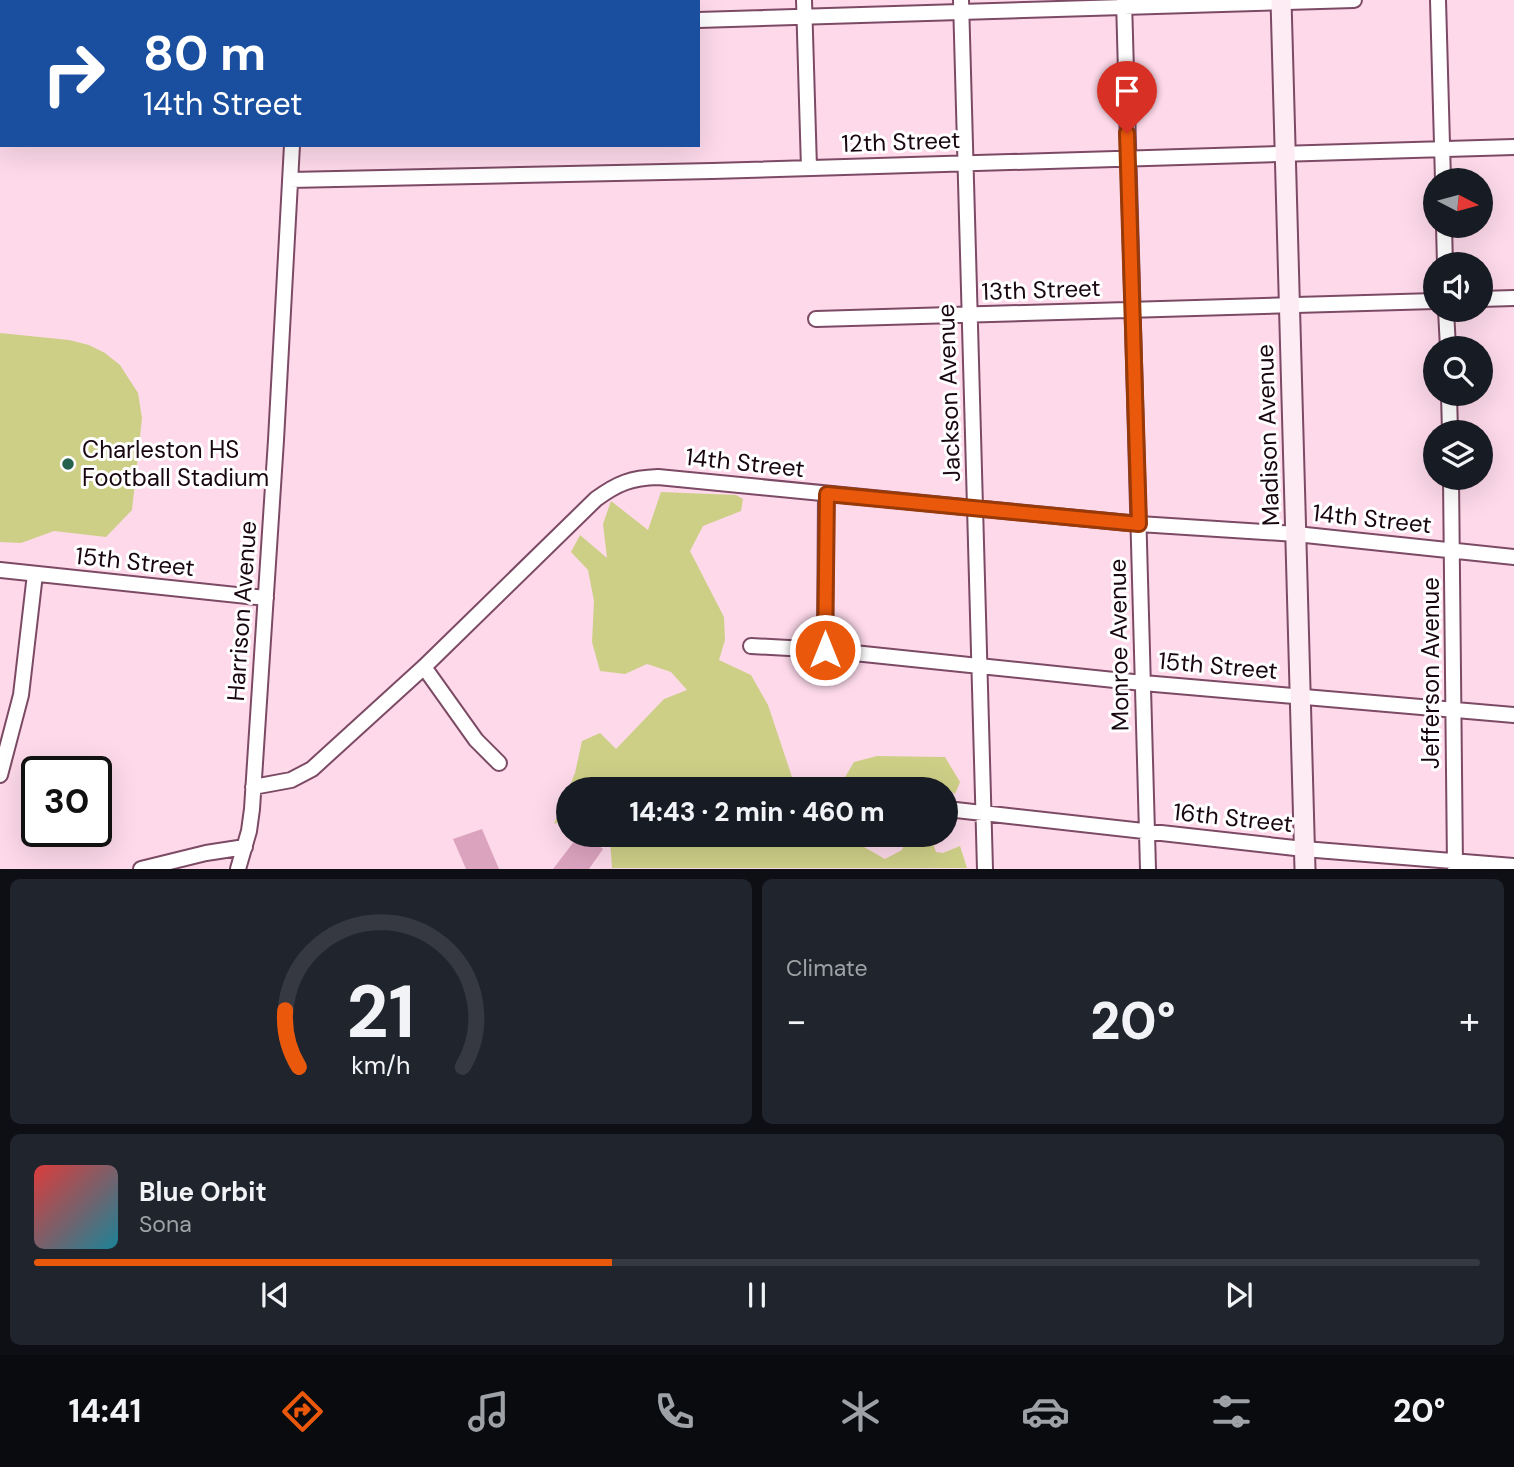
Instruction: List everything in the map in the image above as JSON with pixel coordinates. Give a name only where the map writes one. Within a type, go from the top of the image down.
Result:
[{"type":"street","points":[[804,0],[809,168]]},
{"type":"street","points":[[700,20],[961,6],[1354,0]]},
{"type":"street","points":[[1438,0],[1443,168]]},
{"type":"street","name":"Madison Avenue","points":[[1281,1],[1305,859]]},
{"type":"street","name":"Monroe Avenue","points":[[1124,3],[1148,869]]},
{"type":"street","name":"Jackson Avenue","points":[[961,6],[985,869]]},
{"type":"street","name":"Harrison Avenue","points":[[238,869],[249,831],[253,787],[292,147]]},
{"type":"street","name":"12th Street","points":[[290,180],[1514,147]]},
{"type":"street","points":[[1493,299],[1514,298]]},
{"type":"street","name":"13th Street","points":[[816,319],[1423,301]]},
{"type":"street","name":"14th Street","points":[[253,787],[291,780],[312,769],[424,667],[596,499],[615,485],[635,478],[658,477],[1139,524],[1296,534],[1514,557]]},
{"type":"street","name":"Jefferson Avenue","points":[[1451,490],[1455,864]]},
{"type":"street","points":[[825,650],[827,494]]},
{"type":"street","name":"15th Street","points":[[0,570],[266,598]]},
{"type":"street","points":[[0,775],[21,695],[35,574]]},
{"type":"street","name":"15th Street","points":[[751,646],[825,650],[1143,683],[1514,715]]},
{"type":"street","points":[[424,667],[476,740],[499,763]]},
{"type":"street","name":"16th Street","points":[[958,810],[1147,831],[1305,859],[1514,866]]},
{"type":"street","points":[[141,869],[206,853],[245,848]]},
{"type":"green space","name":"Charleston HS Football Stadium","points":[[0,333],[69,340],[89,345],[120,365],[138,393],[142,418],[132,510],[106,537],[54,531],[21,543],[0,542]]},
{"type":"green space","points":[[661,492],[736,495],[743,499],[741,511],[703,526],[690,551],[724,617],[725,640],[719,660],[751,675],[768,705],[792,777],[573,777],[582,741],[600,733],[616,749],[664,699],[687,690],[671,672],[647,664],[625,674],[600,671],[592,642],[594,601],[588,570],[571,552],[580,535],[607,558],[603,524],[611,501],[648,530]]},
{"type":"green space","points":[[877,756],[945,757],[957,777],[845,777],[854,762]]},
{"type":"green space","points":[[960,846],[967,868],[612,868],[611,847],[864,847],[885,859],[903,847],[934,847],[936,852],[943,853]]},
{"type":"building","points":[[482,829],[499,869],[466,869],[453,839]]},
{"type":"building","points":[[570,847],[603,849],[589,869],[553,869]]},
{"type":"place","name":"Charleston HS Football Stadium","points":[[68,464]]},
{"type":"route","points":[[825,650],[827,494],[1139,524],[1127,133]]}]
